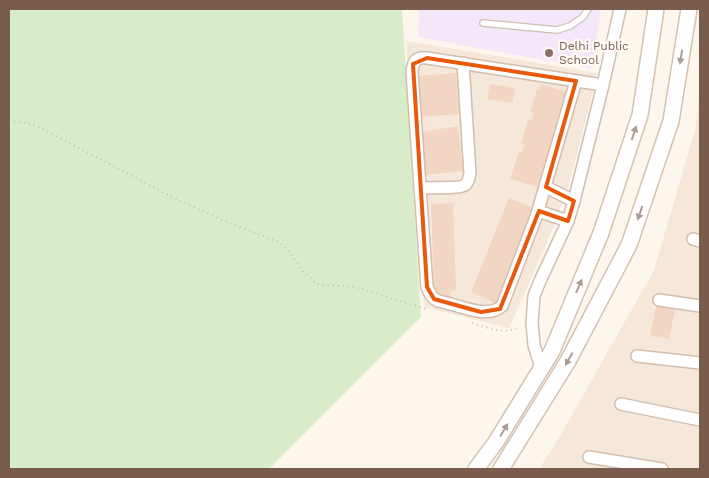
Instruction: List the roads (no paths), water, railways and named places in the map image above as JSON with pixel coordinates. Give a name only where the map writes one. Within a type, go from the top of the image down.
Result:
[{"type":"street","points":[[541,368],[534,345],[532,314],[534,296],[568,221],[574,201],[620,9]]},
{"type":"street","points":[[476,469],[496,442],[552,351],[601,232],[640,115],[656,9]]},
{"type":"street","points":[[501,469],[568,361],[629,245],[671,121],[689,9]]},
{"type":"street","points":[[576,81],[546,187],[505,302],[500,309],[481,312],[434,299],[427,287],[412,64],[421,57],[603,85]]},
{"type":"street","points":[[420,188],[458,187],[465,185],[469,180],[463,63]]},
{"type":"street","points":[[546,187],[574,201]]},
{"type":"street","points":[[538,211],[568,221]]},
{"type":"street","points":[[659,300],[700,306]]},
{"type":"street","points":[[637,356],[700,363]]},
{"type":"street","points":[[621,404],[700,420]]},
{"type":"street","points":[[590,457],[662,469]]},
{"type":"lane","points":[[483,23],[557,30],[570,26],[583,17],[588,9]]},
{"type":"place","name":"Delhi Public School","points":[[549,53]]}]
